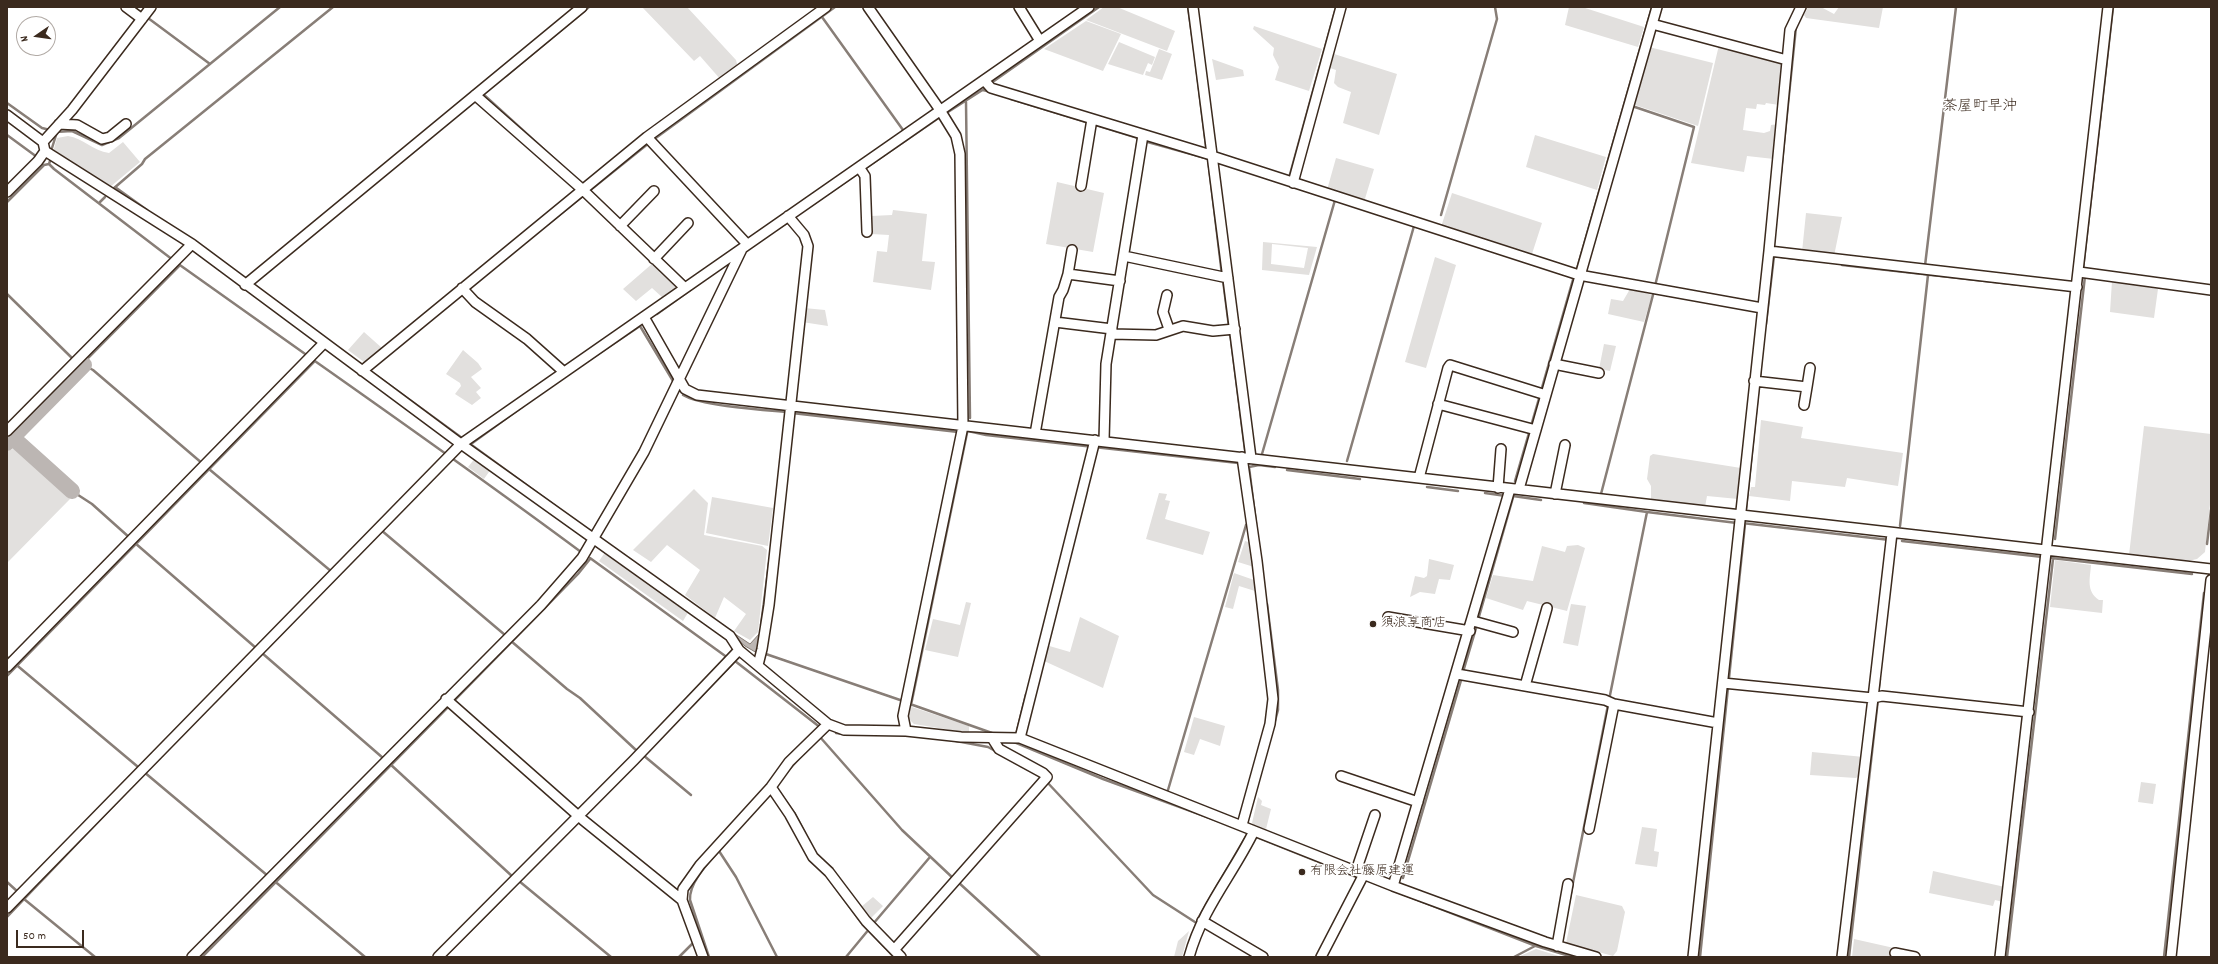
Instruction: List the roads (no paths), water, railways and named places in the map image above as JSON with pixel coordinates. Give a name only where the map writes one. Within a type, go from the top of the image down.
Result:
[{"type":"street","points":[[126,7],[140,17]]},
{"type":"street","points":[[7,192],[42,153],[55,129],[140,17],[151,7]]},
{"type":"street","points":[[247,283],[478,97],[582,7]]},
{"type":"street","points":[[364,368],[462,288],[649,140],[826,7]]},
{"type":"street","points":[[868,7],[940,110],[956,136],[960,154],[963,426],[903,716],[906,731]]},
{"type":"street","points":[[1019,7],[1040,41]]},
{"type":"street","points":[[7,908],[446,456],[464,441],[1089,7]]},
{"type":"street","points":[[1189,957],[1202,921],[1249,830],[1270,724],[1273,699],[1247,458],[1193,7]]},
{"type":"street","points":[[1290,182],[1341,7]]},
{"type":"street","points":[[1393,886],[1418,802],[1461,675],[1472,621],[1512,492],[1536,430],[1577,274],[1657,7]]},
{"type":"street","points":[[1693,957],[1718,722],[1727,683],[1740,521],[1769,251],[1790,30],[1801,7]]},
{"type":"street","points":[[2000,957],[2047,555],[2108,7]]},
{"type":"street","points":[[1652,24],[1787,60]]},
{"type":"street","points":[[984,80],[991,88],[1092,119],[1143,138],[1212,156],[1577,274],[1762,308]]},
{"type":"street","points":[[478,97],[586,190],[620,226],[684,288]]},
{"type":"street","points":[[7,115],[42,153],[192,244],[247,283],[324,343],[364,368],[464,441],[593,539],[730,636],[733,656]]},
{"type":"street","points":[[1081,186],[1092,119]]},
{"type":"street","points":[[55,129],[77,125],[102,139],[110,137],[126,124]]},
{"type":"street","points":[[1020,738],[1096,444],[1105,380],[1109,330],[1117,281],[1124,256],[1143,138]]},
{"type":"street","points":[[649,140],[745,246]]},
{"type":"street","points":[[859,167],[865,176],[867,232]]},
{"type":"street","points":[[620,226],[654,191]]},
{"type":"street","points":[[758,665],[762,652],[808,246],[804,235],[788,216]]},
{"type":"street","points":[[654,259],[688,224]]},
{"type":"street","points":[[7,431],[192,244]]},
{"type":"street","points":[[192,957],[446,699],[541,605],[582,558],[644,452],[745,246]]},
{"type":"street","points":[[1034,434],[1059,297],[1064,290],[1072,250]]},
{"type":"street","points":[[1769,251],[2077,287]]},
{"type":"street","points":[[1124,256],[1225,278]]},
{"type":"street","points":[[2079,272],[2211,290]]},
{"type":"street","points":[[1068,274],[1117,281]]},
{"type":"street","points":[[462,288],[475,302],[527,339],[564,372]]},
{"type":"street","points":[[1166,295],[1163,312],[1169,329]]},
{"type":"street","points":[[644,317],[685,389],[697,395],[790,410],[963,426],[1034,434],[1096,444],[1247,458],[1498,488],[1512,492],[1554,494],[1740,521],[1891,538],[2047,555],[2211,569]]},
{"type":"street","points":[[1054,322],[1148,336],[1156,335],[1169,329],[1189,326],[1206,330],[1231,329]]},
{"type":"street","points":[[10,664],[132,541],[204,465],[324,343]]},
{"type":"street","points":[[1554,364],[1599,373]]},
{"type":"street","points":[[1419,478],[1438,404],[1450,365],[1546,395]]},
{"type":"street","points":[[1804,405],[1810,368]]},
{"type":"street","points":[[1754,381],[1806,387]]},
{"type":"street","points":[[1438,404],[1536,430]]},
{"type":"street","points":[[1554,494],[1565,445]]},
{"type":"street","points":[[1498,488],[1501,450]]},
{"type":"street","points":[[1842,957],[1876,697],[1891,538]]},
{"type":"street","points":[[2171,957],[2211,580]]},
{"type":"street","points":[[1525,686],[1547,608]]},
{"type":"street","points":[[1388,617],[1470,631]]},
{"type":"street","points":[[1472,621],[1513,632]]},
{"type":"street","points":[[733,656],[758,665],[824,728],[844,730],[906,731],[992,738],[1020,738],[1393,886],[1557,946],[1596,957]]},
{"type":"street","points":[[438,957],[580,818],[733,656]]},
{"type":"street","points":[[1461,675],[1718,722]]},
{"type":"street","points":[[1727,683],[2029,712]]},
{"type":"street","points":[[446,699],[580,818],[682,900]]},
{"type":"street","points":[[1588,829],[1610,702]]},
{"type":"street","points":[[703,957],[682,900],[683,889],[700,865],[771,787],[789,762],[824,728]]},
{"type":"street","points":[[894,950],[1048,777],[1000,749],[992,738]]},
{"type":"street","points":[[1341,776],[1418,802]]},
{"type":"street","points":[[771,787],[790,815],[810,854],[829,872],[872,927],[901,957]]},
{"type":"street","points":[[1321,957],[1360,872],[1375,815]]},
{"type":"street","points":[[1557,946],[1568,884]]},
{"type":"street","points":[[1202,921],[1263,957]]},
{"type":"street","points":[[1895,953],[1915,957]]},
{"type":"waterway","points":[[134,7],[143,14]]},
{"type":"waterway","points":[[55,132],[72,131],[102,145],[119,138],[280,7]]},
{"type":"waterway","points":[[113,189],[142,164],[145,159],[333,7]]},
{"type":"waterway","points":[[506,76],[589,7]]},
{"type":"waterway","points":[[653,140],[835,7]]},
{"type":"waterway","points":[[994,81],[1099,7]]},
{"type":"waterway","points":[[1188,7],[1195,56]]},
{"type":"waterway","points":[[1289,178],[1336,7]]},
{"type":"waterway","points":[[1441,215],[1497,19],[1495,7]]},
{"type":"waterway","points":[[1576,272],[1652,7]]},
{"type":"waterway","points":[[1924,274],[1956,7]]},
{"type":"waterway","points":[[2083,269],[2113,7]]},
{"type":"waterway","points":[[822,17],[903,130]]},
{"type":"waterway","points":[[148,18],[210,64]]},
{"type":"waterway","points":[[1781,172],[1796,27]]},
{"type":"waterway","points":[[1196,65],[1206,146]]},
{"type":"waterway","points":[[948,112],[984,89]]},
{"type":"waterway","points":[[983,90],[991,92]]},
{"type":"waterway","points":[[483,94],[560,164]]},
{"type":"waterway","points":[[1011,99],[1138,138]]},
{"type":"waterway","points":[[966,102],[970,418]]},
{"type":"waterway","points":[[7,103],[42,128],[50,130]]},
{"type":"waterway","points":[[1632,106],[1694,127],[1655,286]]},
{"type":"waterway","points":[[812,205],[940,117]]},
{"type":"waterway","points":[[52,148],[57,132]]},
{"type":"waterway","points":[[7,135],[37,157]]},
{"type":"waterway","points":[[1136,151],[1138,138]]},
{"type":"waterway","points":[[1144,141],[1209,159]]},
{"type":"waterway","points":[[548,224],[649,143]]},
{"type":"waterway","points":[[393,168],[422,145]]},
{"type":"waterway","points":[[1208,158],[1222,275]]},
{"type":"waterway","points":[[50,161],[49,164],[54,169],[173,260]]},
{"type":"waterway","points":[[7,202],[44,165],[49,164]]},
{"type":"waterway","points":[[115,187],[147,210]]},
{"type":"waterway","points":[[100,202],[105,197]]},
{"type":"waterway","points":[[1262,454],[1335,200]]},
{"type":"waterway","points":[[779,228],[787,223]]},
{"type":"waterway","points":[[1347,461],[1414,226]]},
{"type":"waterway","points":[[658,256],[684,281]]},
{"type":"waterway","points":[[1766,324],[1774,256],[1804,260]]},
{"type":"waterway","points":[[177,263],[308,356]]},
{"type":"waterway","points":[[84,365],[86,360],[180,265]]},
{"type":"waterway","points":[[1842,265],[2021,285]]},
{"type":"waterway","points":[[1900,526],[1928,275]]},
{"type":"waterway","points":[[1541,391],[1574,276]]},
{"type":"waterway","points":[[2055,539],[2085,276]]},
{"type":"waterway","points":[[1223,280],[1229,327]]},
{"type":"waterway","points":[[657,314],[700,283]]},
{"type":"waterway","points":[[1601,494],[1654,291]]},
{"type":"waterway","points":[[7,294],[74,360],[93,370],[203,464]]},
{"type":"waterway","points":[[567,375],[640,326],[673,381]]},
{"type":"waterway","points":[[1230,332],[1245,450]]},
{"type":"waterway","points":[[312,359],[581,552]]},
{"type":"waterway","points":[[7,676],[315,361]]},
{"type":"waterway","points":[[1760,379],[1761,364]]},
{"type":"waterway","points":[[7,443],[84,365]]},
{"type":"waterway","points":[[1100,435],[1102,366]]},
{"type":"waterway","points":[[377,376],[558,508]]},
{"type":"waterway","points":[[1746,509],[1759,384]]},
{"type":"waterway","points":[[683,395],[692,399],[718,405],[787,412]]},
{"type":"waterway","points":[[1515,481],[1540,395]]},
{"type":"waterway","points":[[471,444],[522,407]]},
{"type":"waterway","points":[[792,413],[958,432]]},
{"type":"waterway","points":[[966,433],[968,431],[986,435],[1238,463]]},
{"type":"waterway","points":[[911,705],[967,433]]},
{"type":"waterway","points":[[7,435],[12,437]]},
{"type":"waterway","points":[[12,437],[72,491]]},
{"type":"waterway","points":[[1256,524],[1249,467],[1259,465],[1275,467]]},
{"type":"waterway","points":[[209,469],[332,572]]},
{"type":"waterway","points":[[1287,470],[1360,479]]},
{"type":"waterway","points":[[1427,487],[1458,491]]},
{"type":"waterway","points":[[72,491],[92,504],[130,538]]},
{"type":"waterway","points":[[1485,493],[1506,496]]},
{"type":"waterway","points":[[1478,620],[1514,494]]},
{"type":"waterway","points":[[1513,496],[1541,500]]},
{"type":"waterway","points":[[1584,503],[1647,512],[1609,700]]},
{"type":"waterway","points":[[2207,544],[2211,510]]},
{"type":"waterway","points":[[1647,512],[1737,523]]},
{"type":"waterway","points":[[1742,523],[1890,540]]},
{"type":"waterway","points":[[1168,790],[1246,525],[1249,524]]},
{"type":"waterway","points":[[1700,957],[1745,524]]},
{"type":"waterway","points":[[381,530],[505,635]]},
{"type":"waterway","points":[[1902,541],[2192,574]]},
{"type":"waterway","points":[[135,543],[256,648]]},
{"type":"waterway","points":[[590,558],[728,658]]},
{"type":"waterway","points":[[454,701],[578,574],[590,559]]},
{"type":"waterway","points":[[2007,957],[2053,559]]},
{"type":"waterway","points":[[761,625],[769,563]]},
{"type":"waterway","points":[[2164,957],[2204,593]]},
{"type":"waterway","points":[[1247,822],[1278,710],[1278,690],[1267,604]]},
{"type":"waterway","points":[[215,702],[291,624]]},
{"type":"waterway","points":[[1463,672],[1477,625]]},
{"type":"waterway","points":[[511,641],[567,689],[580,698],[637,751]]},
{"type":"waterway","points":[[262,653],[383,758]]},
{"type":"waterway","points":[[763,653],[903,701]]},
{"type":"waterway","points":[[7,657],[268,876]]},
{"type":"waterway","points":[[692,706],[735,661],[821,728]]},
{"type":"waterway","points":[[1403,878],[1462,677]]},
{"type":"waterway","points":[[1878,694],[1880,679]]},
{"type":"waterway","points":[[1017,731],[1026,694]]},
{"type":"waterway","points":[[1849,957],[1878,699]]},
{"type":"waterway","points":[[910,704],[992,733]]},
{"type":"waterway","points":[[1568,908],[1608,705]]},
{"type":"waterway","points":[[202,957],[449,706]]},
{"type":"waterway","points":[[836,733],[843,734]]},
{"type":"waterway","points":[[820,737],[902,830],[954,879]]},
{"type":"waterway","points":[[956,741],[988,747],[997,752]]},
{"type":"waterway","points":[[1014,742],[1103,779],[1218,821]]},
{"type":"waterway","points":[[643,755],[691,795]]},
{"type":"waterway","points":[[787,772],[802,755]]},
{"type":"waterway","points":[[390,764],[513,877]]},
{"type":"waterway","points":[[7,917],[138,780]]},
{"type":"waterway","points":[[1046,781],[1153,895],[1198,924]]},
{"type":"waterway","points":[[780,793],[795,814],[805,833]]},
{"type":"waterway","points":[[1188,947],[1199,917],[1248,833]]},
{"type":"waterway","points":[[1254,836],[1359,878]]},
{"type":"waterway","points":[[709,957],[690,900],[693,886],[697,878],[723,846]]},
{"type":"waterway","points":[[719,851],[736,877],[777,957]]},
{"type":"waterway","points":[[873,924],[930,857]]},
{"type":"waterway","points":[[823,871],[863,925],[894,957]]},
{"type":"waterway","points":[[516,884],[524,877]]},
{"type":"waterway","points":[[272,879],[365,957]]},
{"type":"waterway","points":[[1364,879],[1536,946],[1573,957]]},
{"type":"waterway","points":[[519,881],[611,957]]},
{"type":"waterway","points":[[7,882],[18,892]]},
{"type":"waterway","points":[[958,882],[1040,957]]},
{"type":"waterway","points":[[444,957],[506,895]]},
{"type":"waterway","points":[[24,899],[95,957]]},
{"type":"waterway","points":[[846,957],[870,928]]},
{"type":"waterway","points":[[679,957],[693,943]]},
{"type":"waterway","points":[[1514,957],[1535,946]]},
{"type":"place","name":"須浪享商店","points":[[1373,624]]},
{"type":"place","name":"有限会社藤原建運","points":[[1302,872]]},
{"type":"district","name":"茶屋町早沖","points":[[1980,108]]}]
